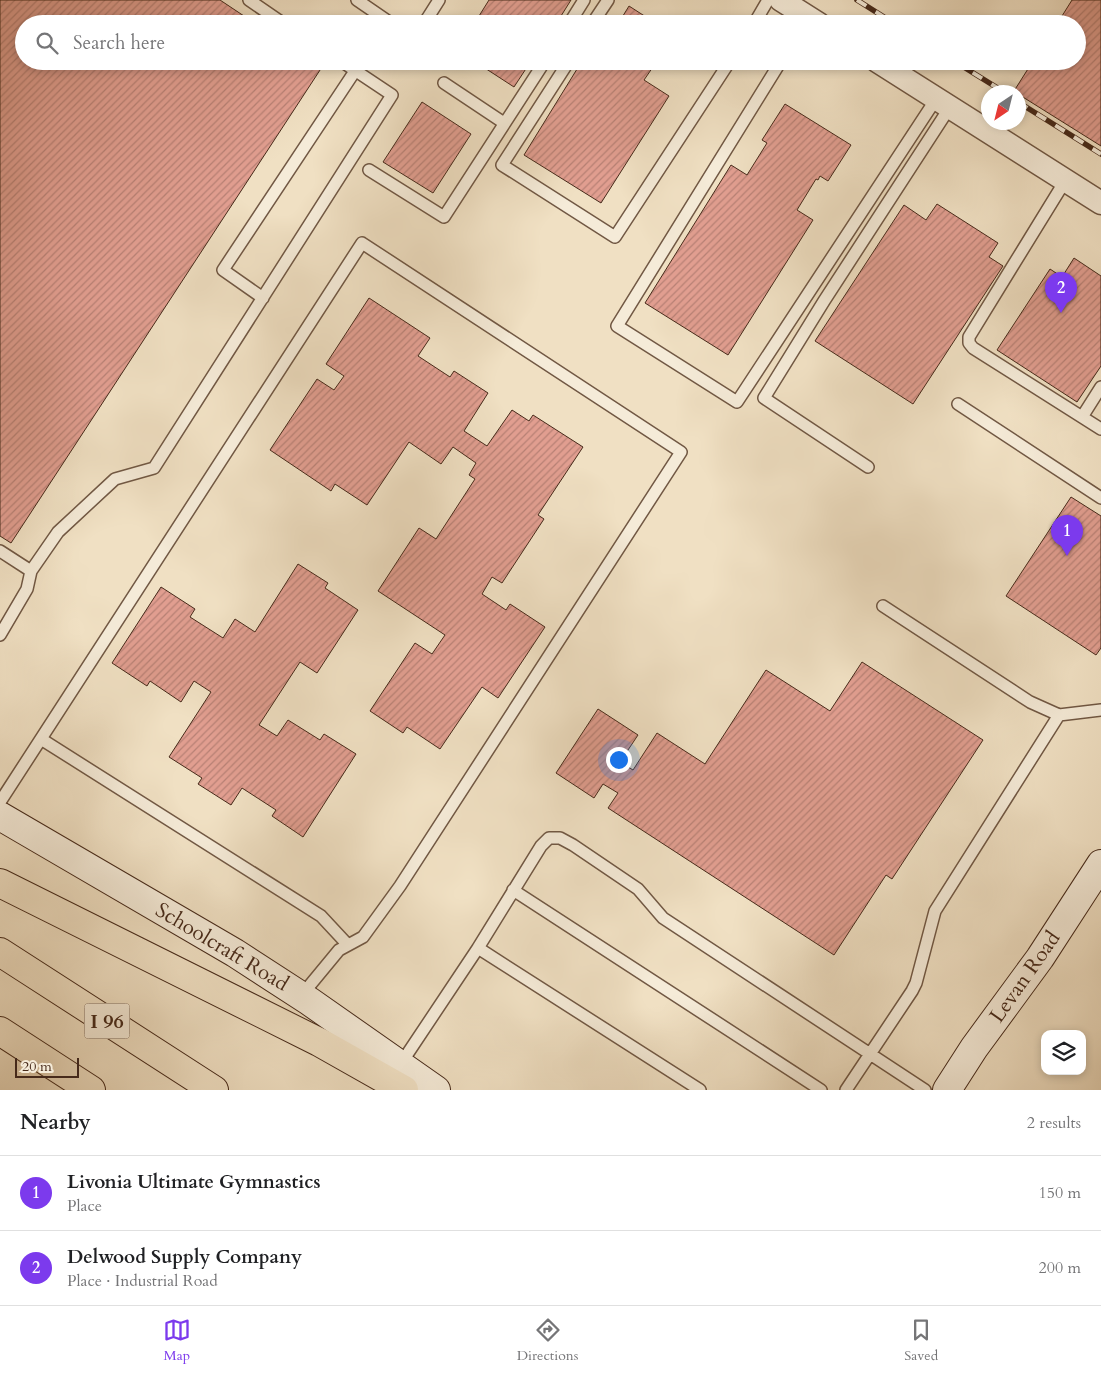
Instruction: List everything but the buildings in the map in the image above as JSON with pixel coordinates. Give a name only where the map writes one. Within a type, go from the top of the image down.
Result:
[{"type":"highway","points":[[0,883],[319,1042],[402,1077]]},
{"type":"highway","name":"I 96","points":[[0,952],[214,1090]]},
{"type":"highway","points":[[0,1031],[91,1090]]},
{"type":"main road","name":"Schoolcraft Road","points":[[0,816],[235,953],[300,996],[402,1077],[436,1090]]},
{"type":"main road","name":"Levan Road","points":[[947,1090],[974,1048],[1040,958],[1101,864]]},
{"type":"street","points":[[781,0],[802,15]]},
{"type":"street","points":[[892,70],[1101,203]]},
{"type":"lane","points":[[249,0],[271,15]]},
{"type":"lane","points":[[356,0],[378,15]]},
{"type":"lane","points":[[430,15],[439,0]]},
{"type":"lane","points":[[575,15],[584,0]]},
{"type":"lane","points":[[598,15],[608,0]]},
{"type":"lane","points":[[759,15],[768,0]]},
{"type":"lane","points":[[369,170],[444,217],[538,70]]},
{"type":"lane","points":[[562,70],[502,165],[615,237],[724,70]]},
{"type":"lane","points":[[775,70],[618,326],[737,402],[943,103]]},
{"type":"lane","points":[[0,635],[27,589],[31,570],[58,532],[115,479],[154,468],[263,298],[392,95],[355,71],[223,270],[263,298]]},
{"type":"lane","points":[[444,83],[504,123]]},
{"type":"lane","points":[[868,467],[764,398],[943,103]]},
{"type":"lane","points":[[1065,181],[969,337],[969,344],[1101,429]]},
{"type":"lane","points":[[0,802],[362,243],[681,452],[400,886],[363,937],[339,950],[300,996]]},
{"type":"lane","points":[[1082,417],[1101,388]]},
{"type":"lane","points":[[958,404],[1101,498]]},
{"type":"lane","points":[[0,551],[31,570]]},
{"type":"lane","points":[[883,606],[1030,702],[1059,716],[1101,710]]},
{"type":"lane","points":[[846,1090],[916,983],[935,910],[1059,716]]},
{"type":"lane","points":[[40,739],[321,916],[348,945]]},
{"type":"lane","points":[[402,1077],[541,846],[549,838],[560,838],[638,889],[663,918],[925,1090]]},
{"type":"lane","points":[[514,890],[821,1090]]},
{"type":"lane","points":[[478,948],[700,1090]]},
{"type":"railway","points":[[857,0],[881,15]]},
{"type":"railway","points":[[969,70],[993,85]]},
{"type":"railway","points":[[1026,107],[1101,154]]},
{"type":"place","name":"Delwood Supply Company","points":[[1061,313]]},
{"type":"place","name":"Livonia Ultimate Gymnastics","points":[[1067,556]]}]
